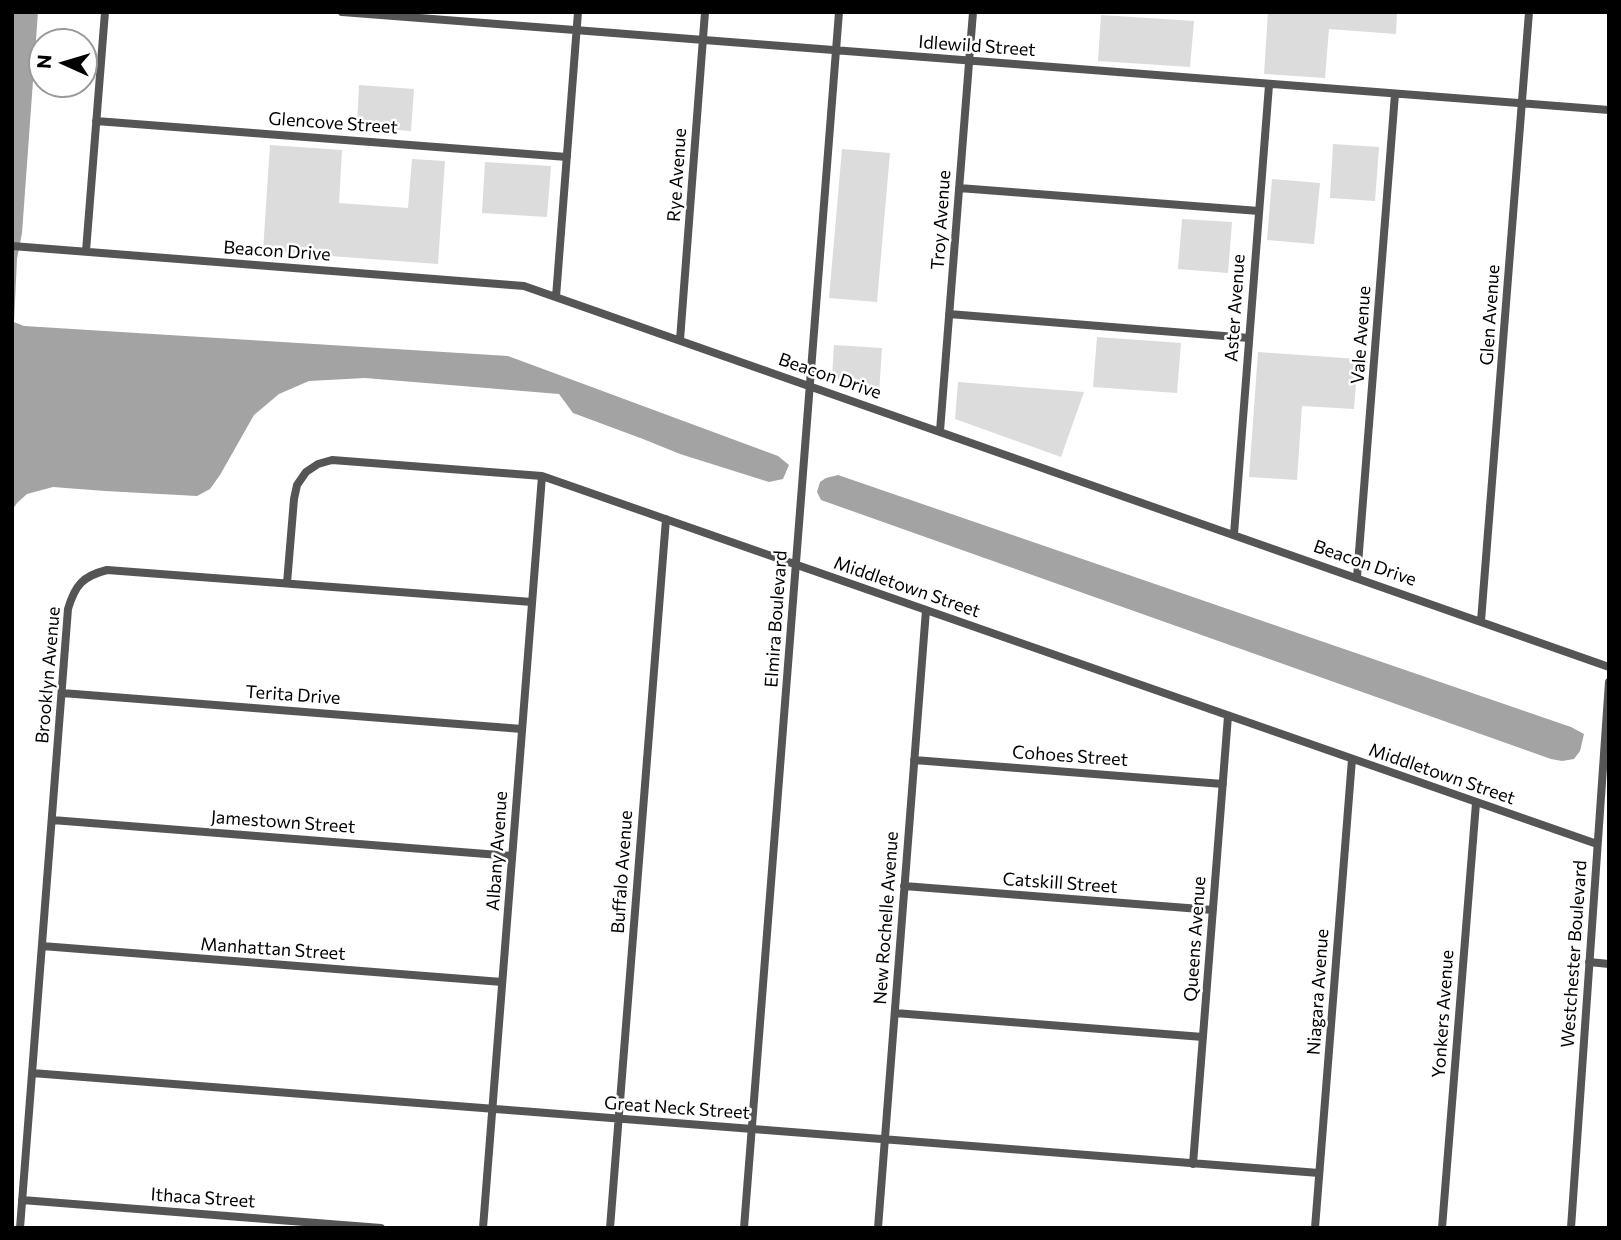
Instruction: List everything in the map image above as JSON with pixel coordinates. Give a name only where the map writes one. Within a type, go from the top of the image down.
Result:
[{"type":"street","points":[[86,251],[104,12]]},
{"type":"street","name":"Idlewild Street","points":[[342,12],[1609,110]]},
{"type":"street","points":[[556,297],[578,12]]},
{"type":"street","name":"Rye Avenue","points":[[680,340],[705,12]]},
{"type":"street","name":"Elmira Boulevard","points":[[744,1228],[839,12]]},
{"type":"street","name":"Troy Avenue","points":[[940,431],[973,12]]},
{"type":"street","name":"Glen Avenue","points":[[1482,621],[1529,12]]},
{"type":"street","name":"Aster Avenue","points":[[1234,534],[1269,85]]},
{"type":"street","name":"Vale Avenue","points":[[1357,577],[1395,94]]},
{"type":"street","name":"Glencove Street","points":[[96,121],[567,157]]},
{"type":"street","points":[[959,188],[1259,211]]},
{"type":"street","name":"Beacon Drive","points":[[12,246],[524,286],[1609,667]]},
{"type":"street","points":[[949,314],[1249,338]]},
{"type":"street","name":"Middletown Street","points":[[287,583],[297,485],[306,472],[318,464],[332,460],[542,476],[1597,844]]},
{"type":"street","name":"Albany Avenue","points":[[483,1228],[542,476]]},
{"type":"street","name":"Buffalo Avenue","points":[[610,1228],[666,519]]},
{"type":"street","name":"Brooklyn Avenue","points":[[20,1228],[68,609],[72,594],[80,582],[107,570],[532,602]]},
{"type":"street","name":"New Rochelle Avenue","points":[[878,1228],[926,610]]},
{"type":"street","name":"Westchester Boulevard","points":[[1570,1226],[1609,682]]},
{"type":"street","name":"Terita Drive","points":[[62,693],[522,729]]},
{"type":"street","name":"Queens Avenue","points":[[1193,1164],[1228,716]]},
{"type":"street","name":"Niagara Avenue","points":[[1315,1228],[1352,759]]},
{"type":"street","name":"Cohoes Street","points":[[914,760],[1223,783]]},
{"type":"street","name":"Yonkers Avenue","points":[[1443,1228],[1476,803]]},
{"type":"street","name":"Jamestown Street","points":[[52,820],[512,856]]},
{"type":"street","name":"Catskill Street","points":[[904,886],[1213,910]]},
{"type":"street","name":"Manhattan Street","points":[[42,946],[502,982]]},
{"type":"street","points":[[1589,962],[1609,964]]},
{"type":"street","points":[[895,1013],[1203,1037]]},
{"type":"street","name":"Great Neck Street","points":[[32,1073],[1319,1173]]},
{"type":"street","name":"Ithaca Street","points":[[22,1200],[381,1228]]},
{"type":"shaded area","points":[[12,12],[38,12],[37,28],[28,28],[28,98],[32,98],[14,322],[24,326],[508,356],[778,456],[789,465],[783,479],[769,482],[680,454],[573,413],[559,394],[365,378],[309,381],[279,394],[254,415],[220,475],[210,489],[197,496],[53,487],[27,494],[12,510]]},
{"type":"shaded area","points":[[1268,12],[1397,12],[1396,34],[1329,29],[1325,78],[1264,74]]},
{"type":"shaded area","points":[[1101,15],[1194,21],[1190,67],[1098,61]]},
{"type":"shaded area","points":[[359,85],[414,89],[411,131],[357,127]]},
{"type":"shaded area","points":[[1333,144],[1379,147],[1375,201],[1330,198]]},
{"type":"shaded area","points":[[270,145],[342,150],[339,203],[408,208],[412,159],[445,161],[438,264],[263,251]]},
{"type":"shaded area","points":[[842,149],[890,153],[877,302],[829,298]]},
{"type":"shaded area","points":[[485,162],[551,166],[547,217],[482,213]]},
{"type":"shaded area","points":[[1272,179],[1320,183],[1314,244],[1267,240]]},
{"type":"shaded area","points":[[1182,219],[1232,222],[1228,273],[1178,269]]},
{"type":"shaded area","points":[[1097,337],[1181,343],[1177,393],[1093,387]]},
{"type":"shaded area","points":[[834,345],[882,348],[879,394],[832,377]]},
{"type":"shaded area","points":[[1258,352],[1358,359],[1354,409],[1302,406],[1297,480],[1249,477]]},
{"type":"shaded area","points":[[958,382],[1084,392],[1061,457],[955,419]]},
{"type":"shaded area","points":[[838,475],[1571,727],[1584,734],[1580,751],[1574,759],[1551,759],[821,500],[817,492],[820,482]]}]
